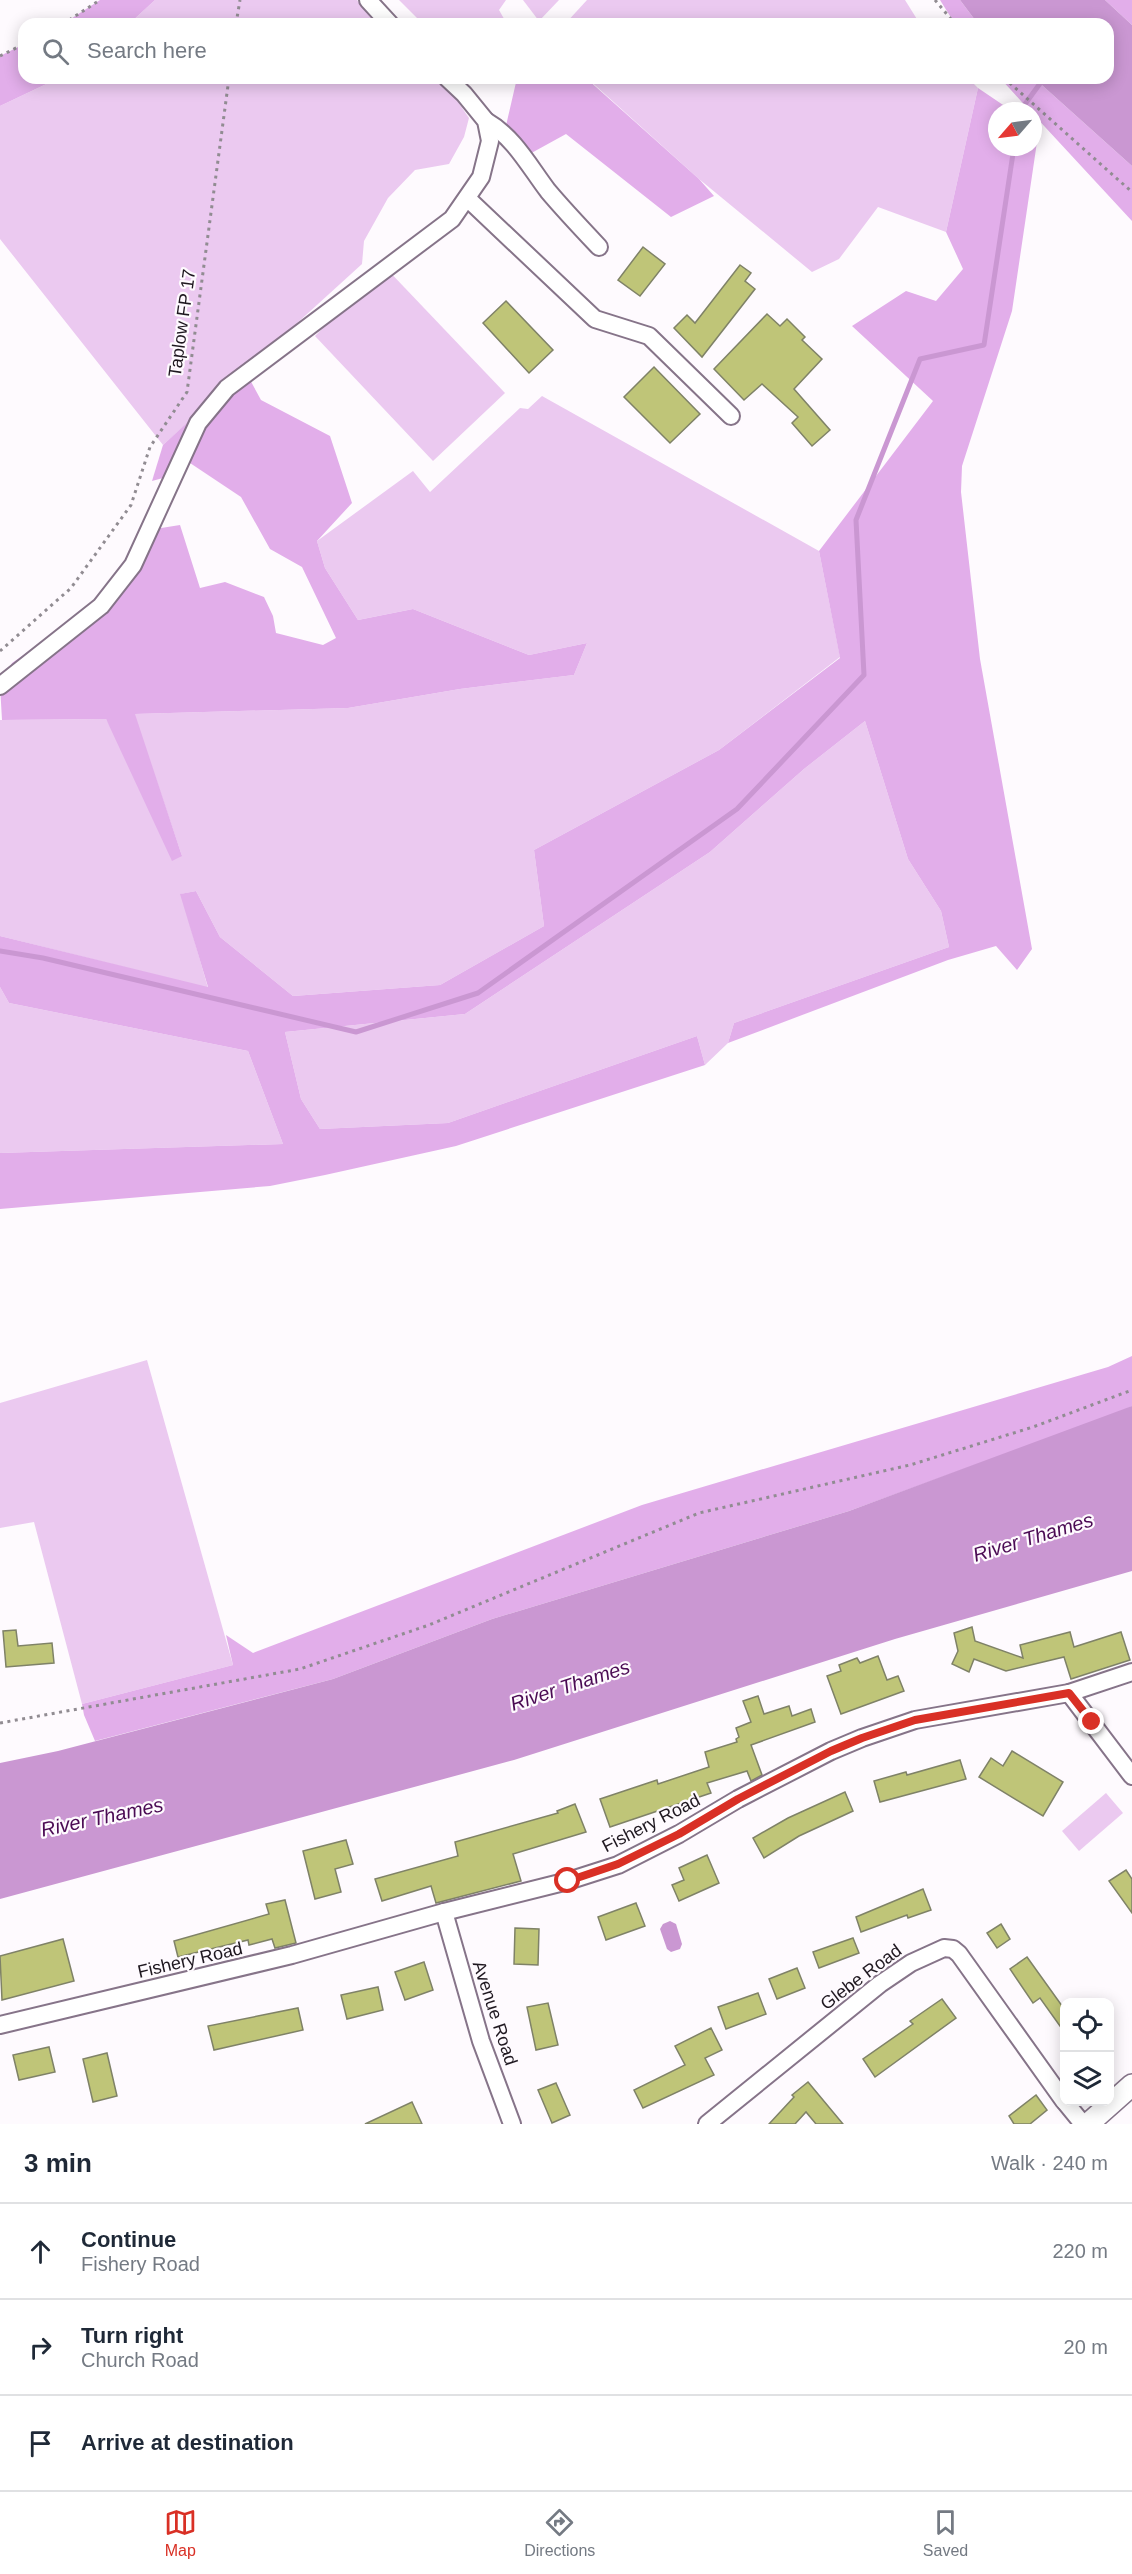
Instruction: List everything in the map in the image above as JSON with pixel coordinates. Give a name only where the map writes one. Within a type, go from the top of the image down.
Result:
[{"type":"main road","points":[[1088,2124],[1132,2085]]},
{"type":"street","points":[[368,0],[384,18]]},
{"type":"street","points":[[453,84],[486,121],[499,128],[512,141],[550,193],[599,247]]},
{"type":"street","points":[[0,686],[101,606],[133,565],[198,423],[227,388],[452,219],[481,177],[490,141],[486,121]]},
{"type":"street","points":[[467,198],[595,319],[650,336],[731,416]]},
{"type":"street","name":"Fishery Road","points":[[0,2025],[292,1956],[444,1912],[568,1881],[618,1864],[679,1834],[748,1793],[862,1738],[915,1720],[1069,1693],[1132,1672]]},
{"type":"street","points":[[1069,1693],[1132,1776]]},
{"type":"street","name":"Avenue Road","points":[[444,1912],[482,2041],[512,2124]]},
{"type":"street","name":"Glebe Road","points":[[707,2124],[880,1984],[911,1962],[944,1948],[953,1949],[959,1954],[1060,2094]]},
{"type":"street","name":"Glebe Road","points":[[1069,2106],[1083,2124]]},
{"type":"path","points":[[72,18],[100,0]]},
{"type":"path","points":[[237,18],[240,0]]},
{"type":"path","points":[[935,0],[950,18]]},
{"type":"path","points":[[0,56],[18,47]]},
{"type":"path","name":"Taplow FP 17","points":[[0,651],[71,588],[92,560],[131,505],[150,447],[187,392],[228,84]]},
{"type":"path","points":[[1011,84],[1132,192]]},
{"type":"path","points":[[0,1723],[300,1669],[429,1625],[699,1513],[910,1465],[1033,1427],[1132,1390]]},
{"type":"shaded area","points":[[100,0],[155,0],[136,18],[72,18]]},
{"type":"shaded area","points":[[155,0],[357,0],[374,18],[136,18]]},
{"type":"shaded area","points":[[399,0],[506,0],[499,10],[504,18],[417,18]]},
{"type":"shaded area","points":[[523,0],[559,0],[542,18],[537,18]]},
{"type":"shaded area","points":[[587,0],[905,0],[916,18],[570,18]]},
{"type":"shaded area","points":[[940,0],[960,0],[974,18],[951,18]]},
{"type":"shaded area","points":[[1105,0],[1132,0],[1132,25]]},
{"type":"shaded area","points":[[18,47],[18,84],[46,84],[0,106],[0,56]]},
{"type":"shaded area","points":[[46,84],[444,84],[469,118],[464,137],[449,164],[415,170],[388,198],[364,241],[362,264],[163,445],[0,239],[0,106]]},
{"type":"shaded area","points":[[516,84],[593,84],[699,179],[714,196],[671,217],[566,134],[526,156],[505,130]]},
{"type":"shaded area","points":[[594,84],[974,84],[978,88],[946,232],[878,207],[839,259],[812,272],[699,179]]},
{"type":"shaded area","points":[[1005,84],[1041,84],[1132,166],[1132,221],[1042,124],[1042,102],[1022,102]]},
{"type":"shaded area","points":[[978,88],[999,102],[988,102],[988,156],[1035,156],[1012,311],[962,466],[961,492],[980,659],[1032,949],[1017,970],[996,946],[948,960],[728,1043],[734,1023],[949,947],[941,911],[908,859],[865,721],[804,769],[710,852],[465,1014],[285,1032],[301,1099],[320,1129],[448,1123],[697,1036],[705,1065],[456,1146],[325,1175],[270,1186],[0,1209],[0,1153],[283,1144],[248,1051],[9,1003],[0,987],[0,936],[208,987],[180,894],[196,891],[220,937],[293,996],[440,985],[544,926],[534,850],[719,750],[840,658],[819,551],[933,401],[852,326],[906,291],[936,301],[963,269],[946,232]]},
{"type":"shaded area","points":[[384,266],[505,393],[433,461],[315,336]]},
{"type":"shaded area","points":[[249,378],[261,400],[330,436],[352,503],[317,541],[325,568],[358,620],[413,609],[529,655],[587,643],[574,675],[460,689],[348,708],[135,714],[182,856],[172,861],[106,719],[2,720],[0,685],[12,663],[91,608],[155,529],[180,525],[200,588],[225,582],[264,597],[273,616],[276,633],[323,645],[336,638],[302,567],[270,549],[241,497],[190,463],[199,436],[211,415]]},
{"type":"shaded area","points":[[542,396],[819,551],[840,657],[719,750],[534,850],[544,926],[440,985],[293,996],[220,937],[196,891],[181,894],[208,988],[0,936],[0,720],[106,719],[182,856],[134,714],[348,708],[460,689],[574,675],[587,643],[529,655],[413,609],[358,620],[325,568],[317,541],[413,471],[430,492],[520,408],[528,409]]},
{"type":"shaded area","points":[[189,421],[187,432],[163,478],[152,481],[163,445]]},
{"type":"shaded area","points":[[865,721],[908,859],[941,911],[949,947],[734,1023],[728,1043],[705,1065],[697,1036],[448,1123],[320,1129],[301,1099],[285,1032],[465,1014],[710,852],[804,769]]},
{"type":"shaded area","points":[[0,987],[9,1003],[248,1051],[283,1144],[0,1153]]},
{"type":"shaded area","points":[[1132,1356],[1132,1406],[1123,1411],[849,1511],[492,1619],[333,1679],[95,1741],[84,1715],[82,1704],[233,1665],[226,1635],[253,1653],[642,1505],[1108,1367]]},
{"type":"shaded area","points":[[147,1360],[233,1665],[82,1704],[34,1522],[0,1528],[0,1403]]},
{"type":"shaded area","points":[[1106,1793],[1123,1813],[1079,1851],[1062,1831]]},
{"type":"water","points":[[960,0],[1105,0],[1132,25],[1132,166],[1041,84],[1114,84],[1114,18],[974,18]]},
{"type":"water","name":"River Thames","points":[[1132,1406],[1132,1571],[895,1639],[514,1760],[0,1899],[0,1763],[58,1751],[333,1679],[492,1619],[849,1511]]},
{"type":"water","points":[[670,1921],[676,1924],[682,1944],[680,1949],[671,1952],[667,1949],[660,1929],[663,1924]]},
{"type":"building","points":[[643,247],[665,264],[640,296],[618,280]]},
{"type":"building","points":[[740,265],[751,273],[745,281],[755,289],[702,357],[674,328],[687,315],[695,323]]},
{"type":"building","points":[[506,301],[553,350],[529,373],[483,323]]},
{"type":"building","points":[[767,314],[780,326],[787,319],[805,337],[802,340],[822,359],[794,389],[830,430],[812,446],[792,423],[798,417],[762,384],[744,400],[714,369]]},
{"type":"building","points":[[654,367],[700,414],[670,443],[624,397]]},
{"type":"building","points":[[972,1627],[975,1641],[1023,1658],[1020,1645],[1070,1632],[1074,1647],[1121,1632],[1130,1660],[1071,1679],[1064,1657],[1006,1671],[974,1659],[969,1672],[952,1664],[958,1651],[954,1633]]},
{"type":"building","points":[[16,1630],[18,1646],[52,1643],[54,1663],[6,1667],[3,1631]]},
{"type":"building","points":[[878,1656],[887,1680],[898,1676],[904,1691],[841,1714],[827,1676],[841,1671],[839,1665],[857,1658],[860,1663]]},
{"type":"building","points":[[758,1696],[764,1714],[789,1706],[792,1716],[811,1709],[815,1722],[751,1745],[762,1775],[751,1781],[747,1771],[707,1783],[711,1793],[610,1827],[600,1799],[657,1780],[658,1784],[709,1767],[705,1752],[737,1742],[736,1739],[739,1737],[736,1728],[751,1722],[743,1701]]},
{"type":"building","points":[[1012,1751],[1063,1782],[1043,1816],[979,1777],[991,1758],[1003,1766]]},
{"type":"building","points":[[960,1760],[966,1779],[880,1802],[874,1781],[906,1772],[907,1775]]},
{"type":"building","points":[[845,1792],[853,1811],[799,1836],[764,1858],[753,1838],[788,1818]]},
{"type":"building","points":[[575,1804],[586,1832],[513,1854],[521,1881],[436,1903],[431,1886],[382,1901],[375,1879],[458,1856],[455,1842],[558,1813],[557,1811]]},
{"type":"building","points":[[346,1840],[353,1864],[335,1869],[341,1892],[315,1899],[303,1851]]},
{"type":"building","points":[[707,1855],[719,1883],[679,1901],[672,1885],[684,1880],[679,1868]]},
{"type":"building","points":[[1126,1870],[1132,1879],[1132,1913],[1109,1881]]},
{"type":"building","points":[[923,1889],[931,1910],[908,1918],[907,1915],[861,1932],[856,1917]]},
{"type":"building","points":[[285,1900],[296,1943],[275,1948],[272,1939],[249,1945],[248,1940],[178,1957],[174,1941],[269,1914],[266,1904]]},
{"type":"building","points":[[636,1903],[645,1926],[606,1940],[598,1917]]},
{"type":"building","points":[[1001,1924],[1010,1939],[997,1948],[987,1933]]},
{"type":"building","points":[[515,1928],[539,1929],[538,1965],[514,1964]]},
{"type":"building","points":[[853,1938],[859,1953],[819,1968],[813,1952]]},
{"type":"building","points":[[63,1939],[74,1981],[2,2000],[0,1956]]},
{"type":"building","points":[[1027,1957],[1060,2003],[1060,2026],[1040,1998],[1033,2003],[1010,1969]]},
{"type":"building","points":[[424,1962],[433,1990],[405,2000],[395,1972]]},
{"type":"building","points":[[797,1968],[805,1988],[777,1999],[769,1979]]},
{"type":"building","points":[[378,1987],[383,2010],[347,2019],[341,1995]]},
{"type":"building","points":[[758,1993],[766,2014],[726,2029],[718,2007]]},
{"type":"building","points":[[942,1999],[956,2018],[875,2077],[863,2059],[913,2024],[910,2021]]},
{"type":"building","points":[[548,2003],[558,2045],[536,2050],[527,2007]]},
{"type":"building","points":[[298,2008],[303,2030],[214,2050],[208,2026]]},
{"type":"building","points":[[711,2028],[722,2050],[705,2058],[714,2075],[643,2108],[634,2090],[685,2065],[675,2046]]},
{"type":"building","points":[[49,2047],[55,2072],[19,2080],[13,2055]]},
{"type":"building","points":[[107,2053],[117,2096],[93,2102],[83,2059]]},
{"type":"building","points":[[808,2082],[843,2124],[816,2124],[806,2112],[795,2124],[769,2124],[794,2097],[792,2095]]},
{"type":"building","points":[[556,2083],[570,2115],[552,2123],[538,2090]]},
{"type":"building","points":[[1036,2095],[1047,2110],[1030,2124],[1014,2124],[1009,2116]]},
{"type":"building","points":[[412,2102],[422,2124],[365,2124]]},
{"type":"waterway","points":[[1027,102],[1040,84]]},
{"type":"waterway","points":[[0,951],[43,958],[356,1032],[478,993],[737,809],[864,675],[856,520],[920,359],[984,345],[1013,156]]},
{"type":"route","points":[[568,1881],[618,1864],[679,1834],[738,1799],[831,1751],[915,1720],[1069,1693],[1092,1722]]}]
